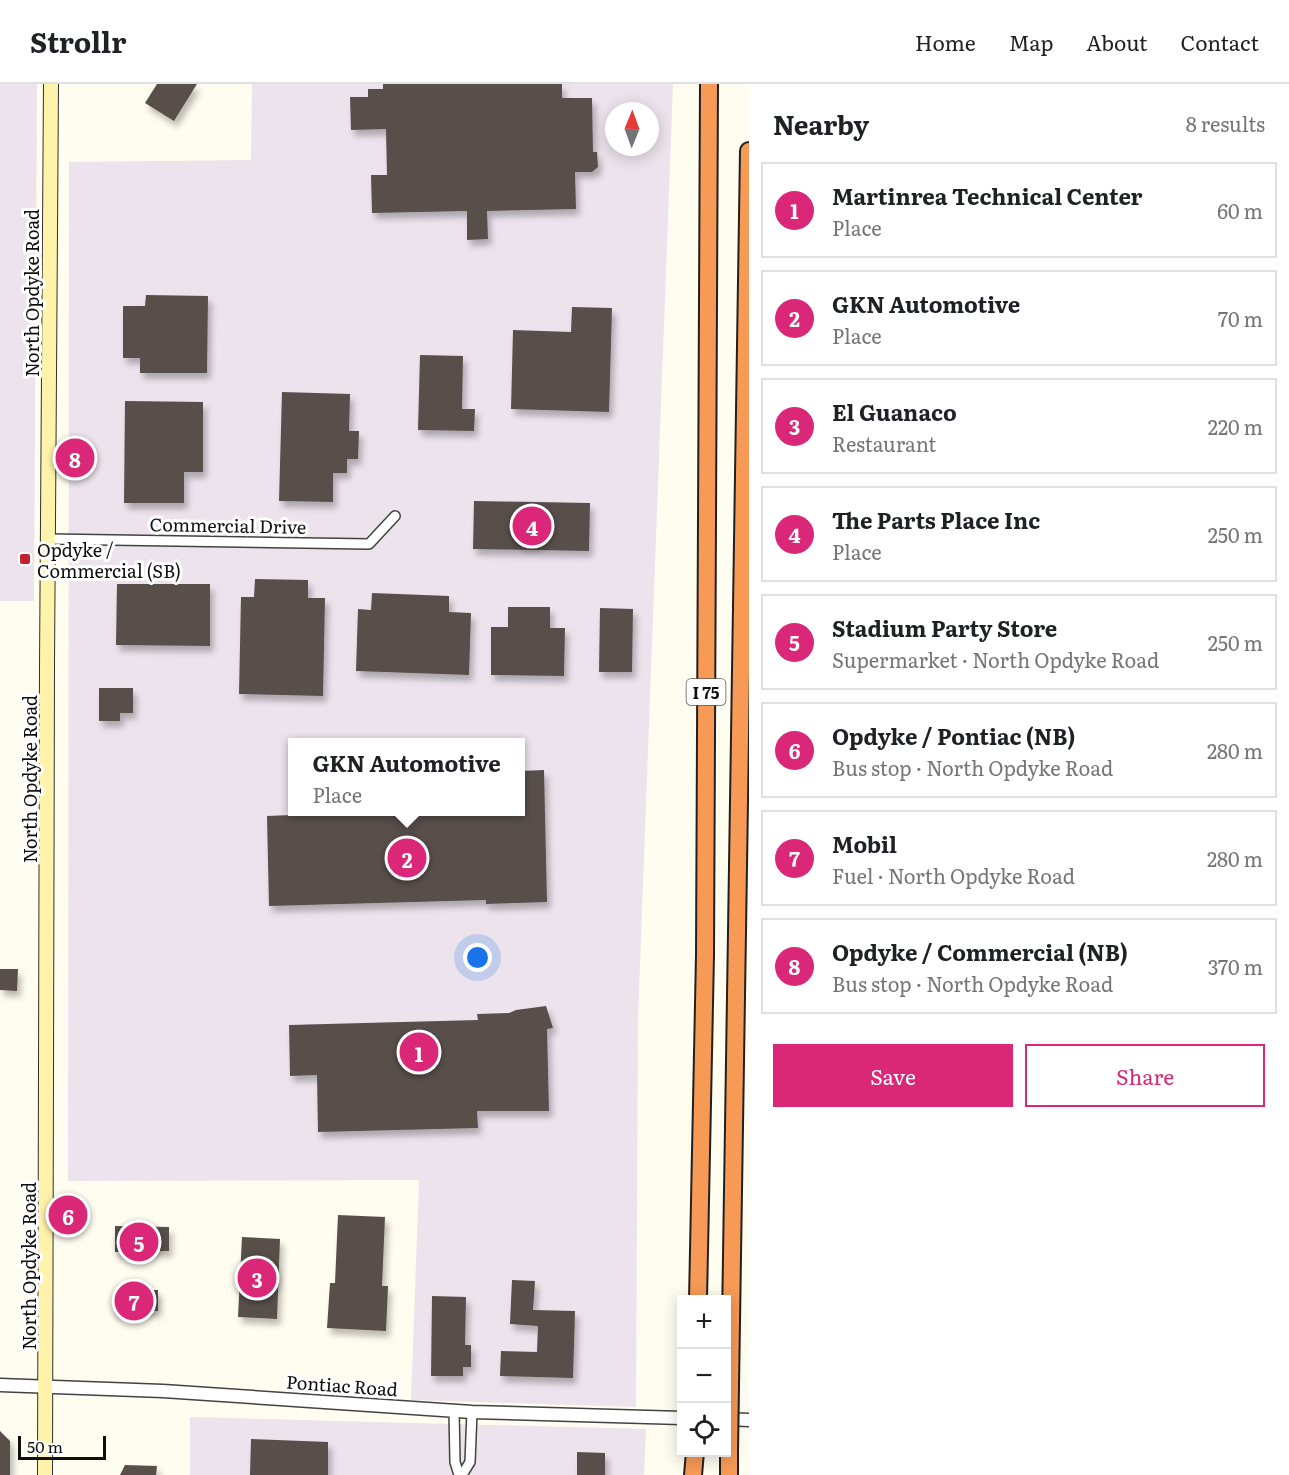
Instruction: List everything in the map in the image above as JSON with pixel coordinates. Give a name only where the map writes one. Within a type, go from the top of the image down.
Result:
[{"type":"highway","name":"I 75","points":[[698,1295],[705,943],[709,84]]},
{"type":"highway","name":"I 75","points":[[729,1475],[749,151]]},
{"type":"highway","points":[[693,1475],[695,1457]]},
{"type":"main road","name":"North Opdyke Road","points":[[45,1475],[51,84]]},
{"type":"street","name":"Commercial Drive","points":[[48,539],[369,544],[395,516]]},
{"type":"street","name":"Pontiac Road","points":[[0,1384],[163,1391],[472,1412],[677,1418]]},
{"type":"street","points":[[454,1410],[455,1462],[460,1475]]},
{"type":"street","points":[[460,1475],[470,1462],[472,1412]]},
{"type":"street","points":[[731,1419],[749,1420]]},
{"type":"shaded area","points":[[0,84],[37,84],[34,601],[0,601]]},
{"type":"shaded area","points":[[252,84],[673,84],[638,1017],[636,1407],[411,1400],[419,1180],[68,1181],[69,162],[251,160]]},
{"type":"shaded area","points":[[190,1417],[646,1429],[644,1475],[190,1475]]},
{"type":"building","points":[[157,84],[197,84],[174,121],[145,103]]},
{"type":"building","points":[[383,84],[562,84],[562,98],[592,98],[593,152],[597,152],[598,167],[592,172],[575,172],[576,209],[487,211],[488,239],[467,240],[467,211],[372,213],[371,175],[387,175],[386,129],[351,130],[350,97],[368,97],[368,89],[383,89]]},
{"type":"building","points":[[146,295],[208,296],[207,373],[140,373],[140,358],[123,358],[123,306],[145,306]]},
{"type":"building","points":[[572,307],[612,308],[609,412],[511,409],[513,330],[571,332]]},
{"type":"building","points":[[420,355],[463,356],[462,409],[475,409],[474,431],[418,430]]},
{"type":"building","points":[[282,392],[350,394],[349,431],[359,431],[358,459],[347,459],[347,473],[333,473],[333,502],[279,501]]},
{"type":"building","points":[[125,401],[203,402],[203,472],[184,472],[184,503],[124,503]]},
{"type":"building","points":[[474,501],[590,503],[589,551],[473,549]]},
{"type":"building","points":[[255,579],[308,580],[308,598],[325,598],[323,696],[239,694],[241,597],[254,597]]},
{"type":"building","points":[[117,584],[210,584],[210,646],[116,645]]},
{"type":"building","points":[[372,593],[449,596],[449,612],[471,613],[469,675],[356,671],[358,609],[371,610]]},
{"type":"building","points":[[508,607],[550,607],[550,628],[565,628],[564,676],[491,675],[491,627],[508,627]]},
{"type":"building","points":[[600,608],[633,609],[632,672],[599,672]]},
{"type":"building","points":[[99,688],[133,688],[133,713],[120,713],[120,721],[99,721]]},
{"type":"building","points":[[544,770],[547,902],[486,904],[486,900],[269,906],[267,816],[525,816],[525,771]]},
{"type":"building","points":[[0,969],[18,969],[17,991],[0,990]]},
{"type":"building","points":[[546,1006],[553,1028],[547,1029],[549,1111],[477,1111],[478,1128],[318,1132],[317,1075],[290,1076],[289,1025],[478,1020],[477,1014],[509,1013]]},
{"type":"building","points":[[338,1215],[385,1217],[382,1286],[388,1286],[386,1331],[327,1328],[330,1283],[335,1283]]},
{"type":"building","points":[[115,1226],[169,1227],[169,1251],[115,1252]]},
{"type":"building","points":[[242,1237],[280,1239],[277,1319],[238,1317]]},
{"type":"building","points":[[512,1280],[535,1281],[533,1310],[575,1311],[573,1378],[500,1376],[501,1351],[537,1352],[538,1326],[510,1324]]},
{"type":"building","points":[[114,1290],[158,1290],[158,1311],[114,1311]]},
{"type":"building","points":[[432,1296],[466,1297],[465,1345],[471,1345],[471,1367],[463,1367],[463,1376],[431,1376]]},
{"type":"building","points":[[0,1431],[10,1441],[10,1475],[0,1475]]},
{"type":"building","points":[[251,1439],[328,1442],[328,1475],[250,1475]]},
{"type":"building","points":[[577,1452],[605,1453],[605,1475],[577,1475]]},
{"type":"building","points":[[125,1465],[157,1466],[156,1475],[120,1475]]},
{"type":"place","name":"Opdyke / Commercial (NB)","points":[[75,458]]},
{"type":"place","name":"The Parts Place Inc","points":[[532,526]]},
{"type":"place","name":"Opdyke / Commercial (SB)","points":[[25,559]]},
{"type":"place","name":"GKN Automotive","points":[[407,858]]},
{"type":"place","name":"Martinrea Technical Center","points":[[419,1052]]},
{"type":"place","name":"Opdyke / Pontiac (NB)","points":[[68,1215]]},
{"type":"place","name":"Stadium Party Store","points":[[139,1242]]},
{"type":"place","name":"El Guanaco","points":[[257,1278]]},
{"type":"place","name":"Mobil","points":[[134,1301]]}]
